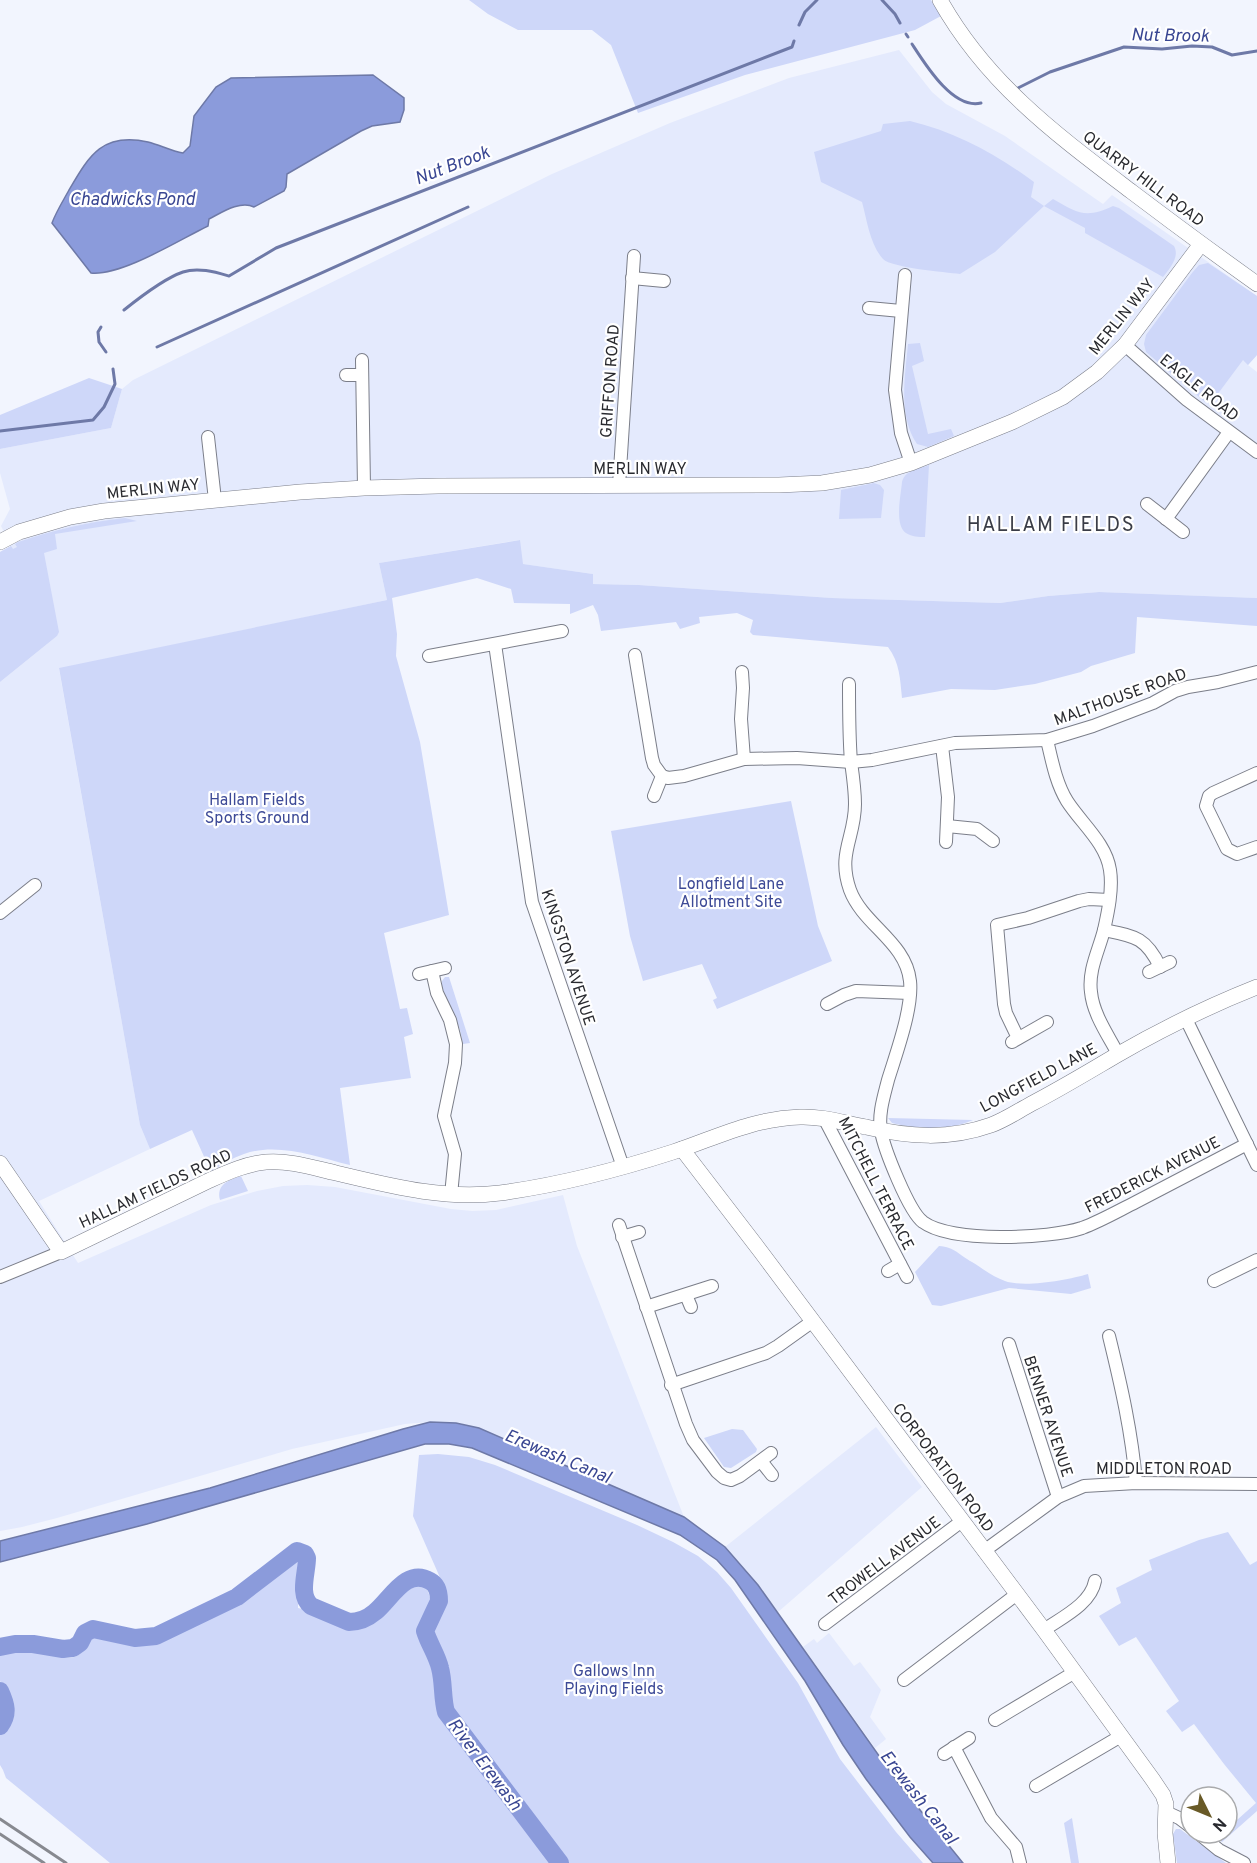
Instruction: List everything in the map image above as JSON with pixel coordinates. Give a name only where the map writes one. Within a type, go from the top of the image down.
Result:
[{"type":"street","name":"QUARRY HILL ROAD","points":[[940,0],[975,54],[1038,120],[1257,284]]},
{"type":"street","name":"MERLIN WAY","points":[[0,542],[19,532],[70,517],[104,511],[364,488],[779,485],[822,483],[870,475],[911,463],[1012,422],[1063,397],[1097,372],[1125,345],[1201,244]]},
{"type":"street","name":"GRIFFON ROAD","points":[[619,485],[634,256]]},
{"type":"street","points":[[905,274],[895,390],[900,433],[911,463]]},
{"type":"street","points":[[632,278],[664,281]]},
{"type":"street","points":[[869,308],[901,311]]},
{"type":"street","name":"EAGLE ROAD","points":[[1125,345],[1179,393],[1257,452]]},
{"type":"street","points":[[362,360],[364,488]]},
{"type":"street","points":[[346,375],[362,375]]},
{"type":"street","points":[[1166,519],[1229,432]]},
{"type":"street","points":[[208,437],[215,500]]},
{"type":"street","points":[[1147,504],[1183,532]]},
{"type":"street","points":[[429,656],[562,631]]},
{"type":"street","name":"KINGSTON AVENUE","points":[[495,644],[532,902],[623,1167]]},
{"type":"street","points":[[635,655],[652,758],[662,776],[654,796]]},
{"type":"street","points":[[742,672],[741,719],[744,759]]},
{"type":"street","name":"MALTHOUSE ROAD","points":[[662,776],[668,778],[684,776],[744,759],[797,758],[851,762],[965,742],[1047,740],[1143,707],[1186,687],[1257,672]]},
{"type":"street","points":[[849,684],[851,762],[855,806],[853,825],[845,851],[846,877],[855,900],[891,942],[907,967],[911,984],[908,1011],[885,1093],[881,1131]]},
{"type":"street","points":[[1047,740],[1061,790],[1095,838],[1110,869],[1109,900],[1104,930],[1092,968],[1090,990],[1096,1012],[1118,1054]]},
{"type":"street","points":[[942,746],[947,782],[946,842]]},
{"type":"street","points":[[1257,773],[1213,793],[1209,796],[1206,806],[1227,849],[1237,854],[1257,847]]},
{"type":"street","points":[[947,826],[977,829],[993,840]]},
{"type":"street","points":[[2,909],[35,885]]},
{"type":"street","points":[[983,929],[1079,901],[1109,900]]},
{"type":"street","points":[[997,925],[1004,1004],[1015,1040],[1047,1022]]},
{"type":"street","points":[[1104,930],[1144,942],[1155,955],[1159,967]]},
{"type":"street","points":[[419,974],[439,969],[437,993],[450,1020],[456,1044],[455,1064],[444,1116],[455,1154],[451,1195]]},
{"type":"street","name":"LONGFIELD LANE","points":[[682,1149],[754,1123],[801,1117],[824,1118],[881,1131],[919,1136],[946,1135],[993,1124],[1070,1083],[1118,1054],[1186,1019],[1257,987]]},
{"type":"street","points":[[827,1004],[844,995],[856,992],[910,993]]},
{"type":"street","points":[[1186,1019],[1257,1165]]},
{"type":"street","name":"MITCHELL TERRACE","points":[[824,1118],[907,1277]]},
{"type":"street","name":"FREDERICK AVENUE","points":[[881,1131],[892,1165],[917,1218],[938,1230],[1009,1237],[1049,1234],[1084,1227],[1247,1144]]},
{"type":"street","name":"HALLAM FIELDS ROAD","points":[[0,1277],[61,1252],[219,1176],[262,1162],[301,1166],[421,1192],[480,1195],[573,1180],[682,1149]]},
{"type":"street","name":"CORPORATION ROAD","points":[[682,1149],[1075,1672],[1160,1791],[1165,1800],[1166,1812]]},
{"type":"street","points":[[0,1163],[61,1252]]},
{"type":"street","points":[[639,1232],[621,1231],[671,1385],[693,1440],[721,1475],[727,1479],[735,1479],[766,1457],[772,1475]]},
{"type":"street","points":[[1214,1281],[1257,1260]]},
{"type":"street","name":"MITCHELL TERRACE","points":[[888,1271],[900,1264]]},
{"type":"street","points":[[646,1307],[712,1286]]},
{"type":"street","points":[[686,1295],[691,1307]]},
{"type":"street","points":[[671,1385],[766,1353],[813,1321]]},
{"type":"street","points":[[1109,1336],[1131,1437],[1136,1483]]},
{"type":"street","name":"BENNER AVENUE","points":[[1009,1344],[1058,1497]]},
{"type":"street","name":"MIDDLETON ROAD","points":[[984,1551],[1058,1497],[1084,1486],[1136,1483],[1257,1484]]},
{"type":"street","name":"TROWELL AVENUE","points":[[825,1624],[962,1521]]},
{"type":"street","points":[[1044,1630],[1082,1602],[1092,1590],[1095,1577]]},
{"type":"street","points":[[908,1674],[1017,1594]]},
{"type":"street","points":[[995,1720],[1075,1672]]},
{"type":"street","points":[[1036,1786],[1121,1736]]},
{"type":"street","points":[[969,1738],[949,1750],[991,1818],[1016,1847],[1020,1863]]},
{"type":"street","points":[[1168,1863],[1165,1833],[1166,1812],[1179,1818]]},
{"type":"street","points":[[1213,1845],[1244,1863]]},
{"type":"shaded area","points":[[899,50],[932,92],[946,104],[1005,136],[1103,204],[1112,195],[1257,296],[1257,355],[1248,365],[1257,372],[1257,598],[1099,592],[1000,603],[832,598],[593,584],[593,574],[522,564],[519,540],[379,563],[387,600],[59,669],[140,1125],[150,1149],[39,1201],[78,1263],[211,1205],[283,1186],[335,1187],[472,1211],[496,1210],[563,1195],[577,1246],[684,1517],[479,1428],[456,1423],[430,1422],[405,1424],[292,1449],[57,1518],[0,1531],[0,682],[57,636],[0,552],[11,546],[1,526],[10,509],[0,473],[0,449],[111,428],[122,389],[133,380],[552,174],[670,123],[789,78]]},
{"type":"shaded area","points":[[876,1427],[922,1487],[778,1612],[725,1547]]},
{"type":"shaded area","points":[[829,1633],[854,1666],[860,1662],[881,1690],[870,1717],[886,1739],[875,1748],[803,1647],[814,1639],[817,1643]]},
{"type":"green space","points":[[469,0],[931,0],[941,16],[915,30],[745,75],[638,113],[611,45],[592,30],[518,30],[488,14]]},
{"type":"green space","points":[[910,121],[943,131],[1005,162],[1034,182],[1031,197],[1044,206],[995,252],[960,274],[907,267],[883,259],[872,240],[862,202],[821,182],[814,152],[881,131],[883,124]]},
{"type":"green space","points":[[1053,199],[1082,213],[1096,212],[1113,206],[1119,208],[1174,246],[1176,254],[1173,262],[1163,277],[1085,233],[1085,228],[1044,206]]},
{"type":"green space","points":[[1208,263],[1257,296],[1257,355],[1248,365],[1243,360],[1214,399],[1210,395],[1205,402],[1146,352],[1144,344],[1146,335],[1192,273],[1199,265]]},
{"type":"green space","points":[[920,343],[924,361],[912,366],[928,434],[951,429],[954,436],[928,447],[917,444],[911,433],[904,396],[908,344]]},
{"type":"green space","points":[[89,378],[122,389],[111,428],[0,449],[0,415]]},
{"type":"green space","points":[[929,465],[925,537],[913,536],[902,529],[900,523],[902,482],[909,472]]},
{"type":"green space","points":[[874,483],[880,485],[884,490],[881,518],[839,519],[841,490]]},
{"type":"green space","points":[[125,518],[137,521],[55,534],[57,549],[44,553],[59,632],[0,682],[0,552],[11,546],[13,549],[17,547],[15,544],[18,542],[58,530]]},
{"type":"green space","name":"Hallam Fields Sports Ground","points":[[520,540],[523,564],[593,574],[593,584],[832,598],[1000,603],[1099,592],[1257,598],[1257,626],[1137,617],[1135,653],[1091,666],[1081,672],[1035,684],[995,690],[951,689],[902,698],[897,665],[888,647],[753,635],[750,632],[753,620],[737,613],[699,617],[700,623],[680,629],[676,622],[601,631],[598,615],[593,605],[570,614],[570,604],[514,603],[511,589],[477,578],[392,598],[397,634],[396,656],[420,742],[449,915],[384,933],[400,1009],[407,1008],[413,1034],[404,1037],[411,1078],[340,1088],[350,1165],[297,1152],[270,1150],[240,1156],[211,1172],[192,1130],[150,1149],[140,1125],[59,668],[387,600],[379,563]]},
{"type":"green space","name":"Longfield Lane Allotment Site","points":[[791,801],[818,926],[832,961],[717,1009],[713,1000],[717,998],[702,964],[643,981],[630,936],[611,831]]},
{"type":"green space","points":[[445,977],[449,977],[470,1043],[463,1044],[454,1014],[442,988],[442,981]]},
{"type":"green space","points":[[888,1118],[973,1120],[944,1128],[923,1128],[892,1123]]},
{"type":"green space","points":[[241,1176],[248,1191],[220,1200],[222,1186]]},
{"type":"green space","points":[[939,1246],[953,1250],[1005,1281],[1023,1284],[1058,1281],[1088,1274],[1091,1288],[1071,1294],[1009,1288],[941,1306],[932,1305],[915,1272]]},
{"type":"green space","points":[[732,1429],[743,1430],[757,1449],[756,1452],[731,1468],[724,1467],[704,1438]]},
{"type":"green space","name":"Gallows Inn Playing Fields","points":[[419,1455],[469,1457],[495,1465],[637,1525],[698,1556],[717,1572],[731,1588],[798,1683],[840,1759],[923,1863],[566,1863],[448,1706],[442,1663],[430,1628],[444,1599],[445,1589],[413,1516]]},
{"type":"green space","points":[[1228,1532],[1250,1565],[1257,1561],[1257,1811],[1239,1827],[1239,1818],[1256,1803],[1194,1724],[1182,1732],[1166,1711],[1179,1701],[1136,1637],[1119,1646],[1099,1616],[1121,1603],[1116,1588],[1152,1570],[1149,1560],[1199,1540]]},
{"type":"green space","points":[[301,1557],[304,1562],[298,1608],[325,1614],[352,1628],[378,1616],[407,1585],[420,1580],[426,1587],[430,1599],[419,1631],[436,1670],[437,1709],[551,1863],[110,1863],[6,1778],[0,1765],[0,1732],[12,1716],[12,1711],[0,1681],[0,1651],[40,1648],[71,1658],[83,1650],[93,1635],[99,1634],[133,1643],[163,1639],[237,1601]]},
{"type":"green space","points":[[1072,1818],[1079,1863],[1071,1863],[1064,1823]]},
{"type":"green space","points":[[1176,1829],[1179,1829],[1179,1845],[1202,1845],[1226,1863],[1177,1863],[1173,1834]]},
{"type":"water","name":"Chadwicks Pond","points":[[373,75],[404,98],[404,110],[400,122],[372,126],[361,131],[287,174],[284,191],[254,207],[243,205],[225,211],[209,219],[208,226],[150,256],[118,269],[91,273],[52,223],[83,167],[91,157],[108,144],[119,140],[132,140],[148,142],[183,153],[190,146],[194,116],[216,87],[231,78]]},
{"type":"water","points":[[430,1422],[456,1423],[479,1428],[684,1517],[725,1547],[758,1585],[899,1784],[963,1863],[933,1863],[910,1837],[866,1779],[805,1681],[735,1580],[717,1560],[680,1535],[472,1448],[449,1444],[425,1444],[147,1524],[0,1562],[0,1541],[210,1488]]},
{"type":"waterway","name":"Nut Brook","points":[[799,25],[805,12],[817,0]]},
{"type":"waterway","name":"Nut Brook","points":[[882,0],[900,23]]},
{"type":"waterway","name":"Nut Brook","points":[[124,310],[160,283],[183,272],[200,270],[229,276],[276,248],[792,47],[794,41]]},
{"type":"waterway","name":"Nut Brook","points":[[912,44],[932,73],[950,93],[960,100],[981,103]]},
{"type":"waterway","name":"Nut Brook","points":[[1018,88],[1050,72],[1124,47],[1162,49],[1212,47],[1232,55],[1257,51]]},
{"type":"waterway","points":[[157,347],[468,207]]},
{"type":"waterway","name":"Nut Brook","points":[[101,327],[98,332],[99,342],[106,352]]},
{"type":"waterway","name":"Nut Brook","points":[[0,431],[93,420],[104,407],[115,384],[113,369]]},
{"type":"waterway","name":"River Erewash","points":[[0,1647],[33,1644],[63,1649],[73,1648],[80,1643],[85,1633],[93,1629],[135,1638],[156,1636],[237,1597],[297,1551],[305,1554],[307,1558],[304,1584],[307,1601],[311,1606],[349,1622],[366,1618],[372,1614],[406,1581],[414,1578],[430,1581],[438,1590],[439,1601],[425,1631],[440,1668],[446,1712],[560,1863]]},
{"type":"waterway","name":"River Erewash","points":[[0,1691],[6,1709],[0,1726]]},
{"type":"railway","points":[[0,1819],[66,1863]]},
{"type":"railway","points":[[0,1834],[44,1863]]},
{"type":"district","name":"HALLAM FIELDS","points":[[1051,524]]},
{"type":"water label","name":"Erewash Canal","points":[[558,1456]]},
{"type":"water label","name":"Erewash Canal","points":[[919,1797]]}]
